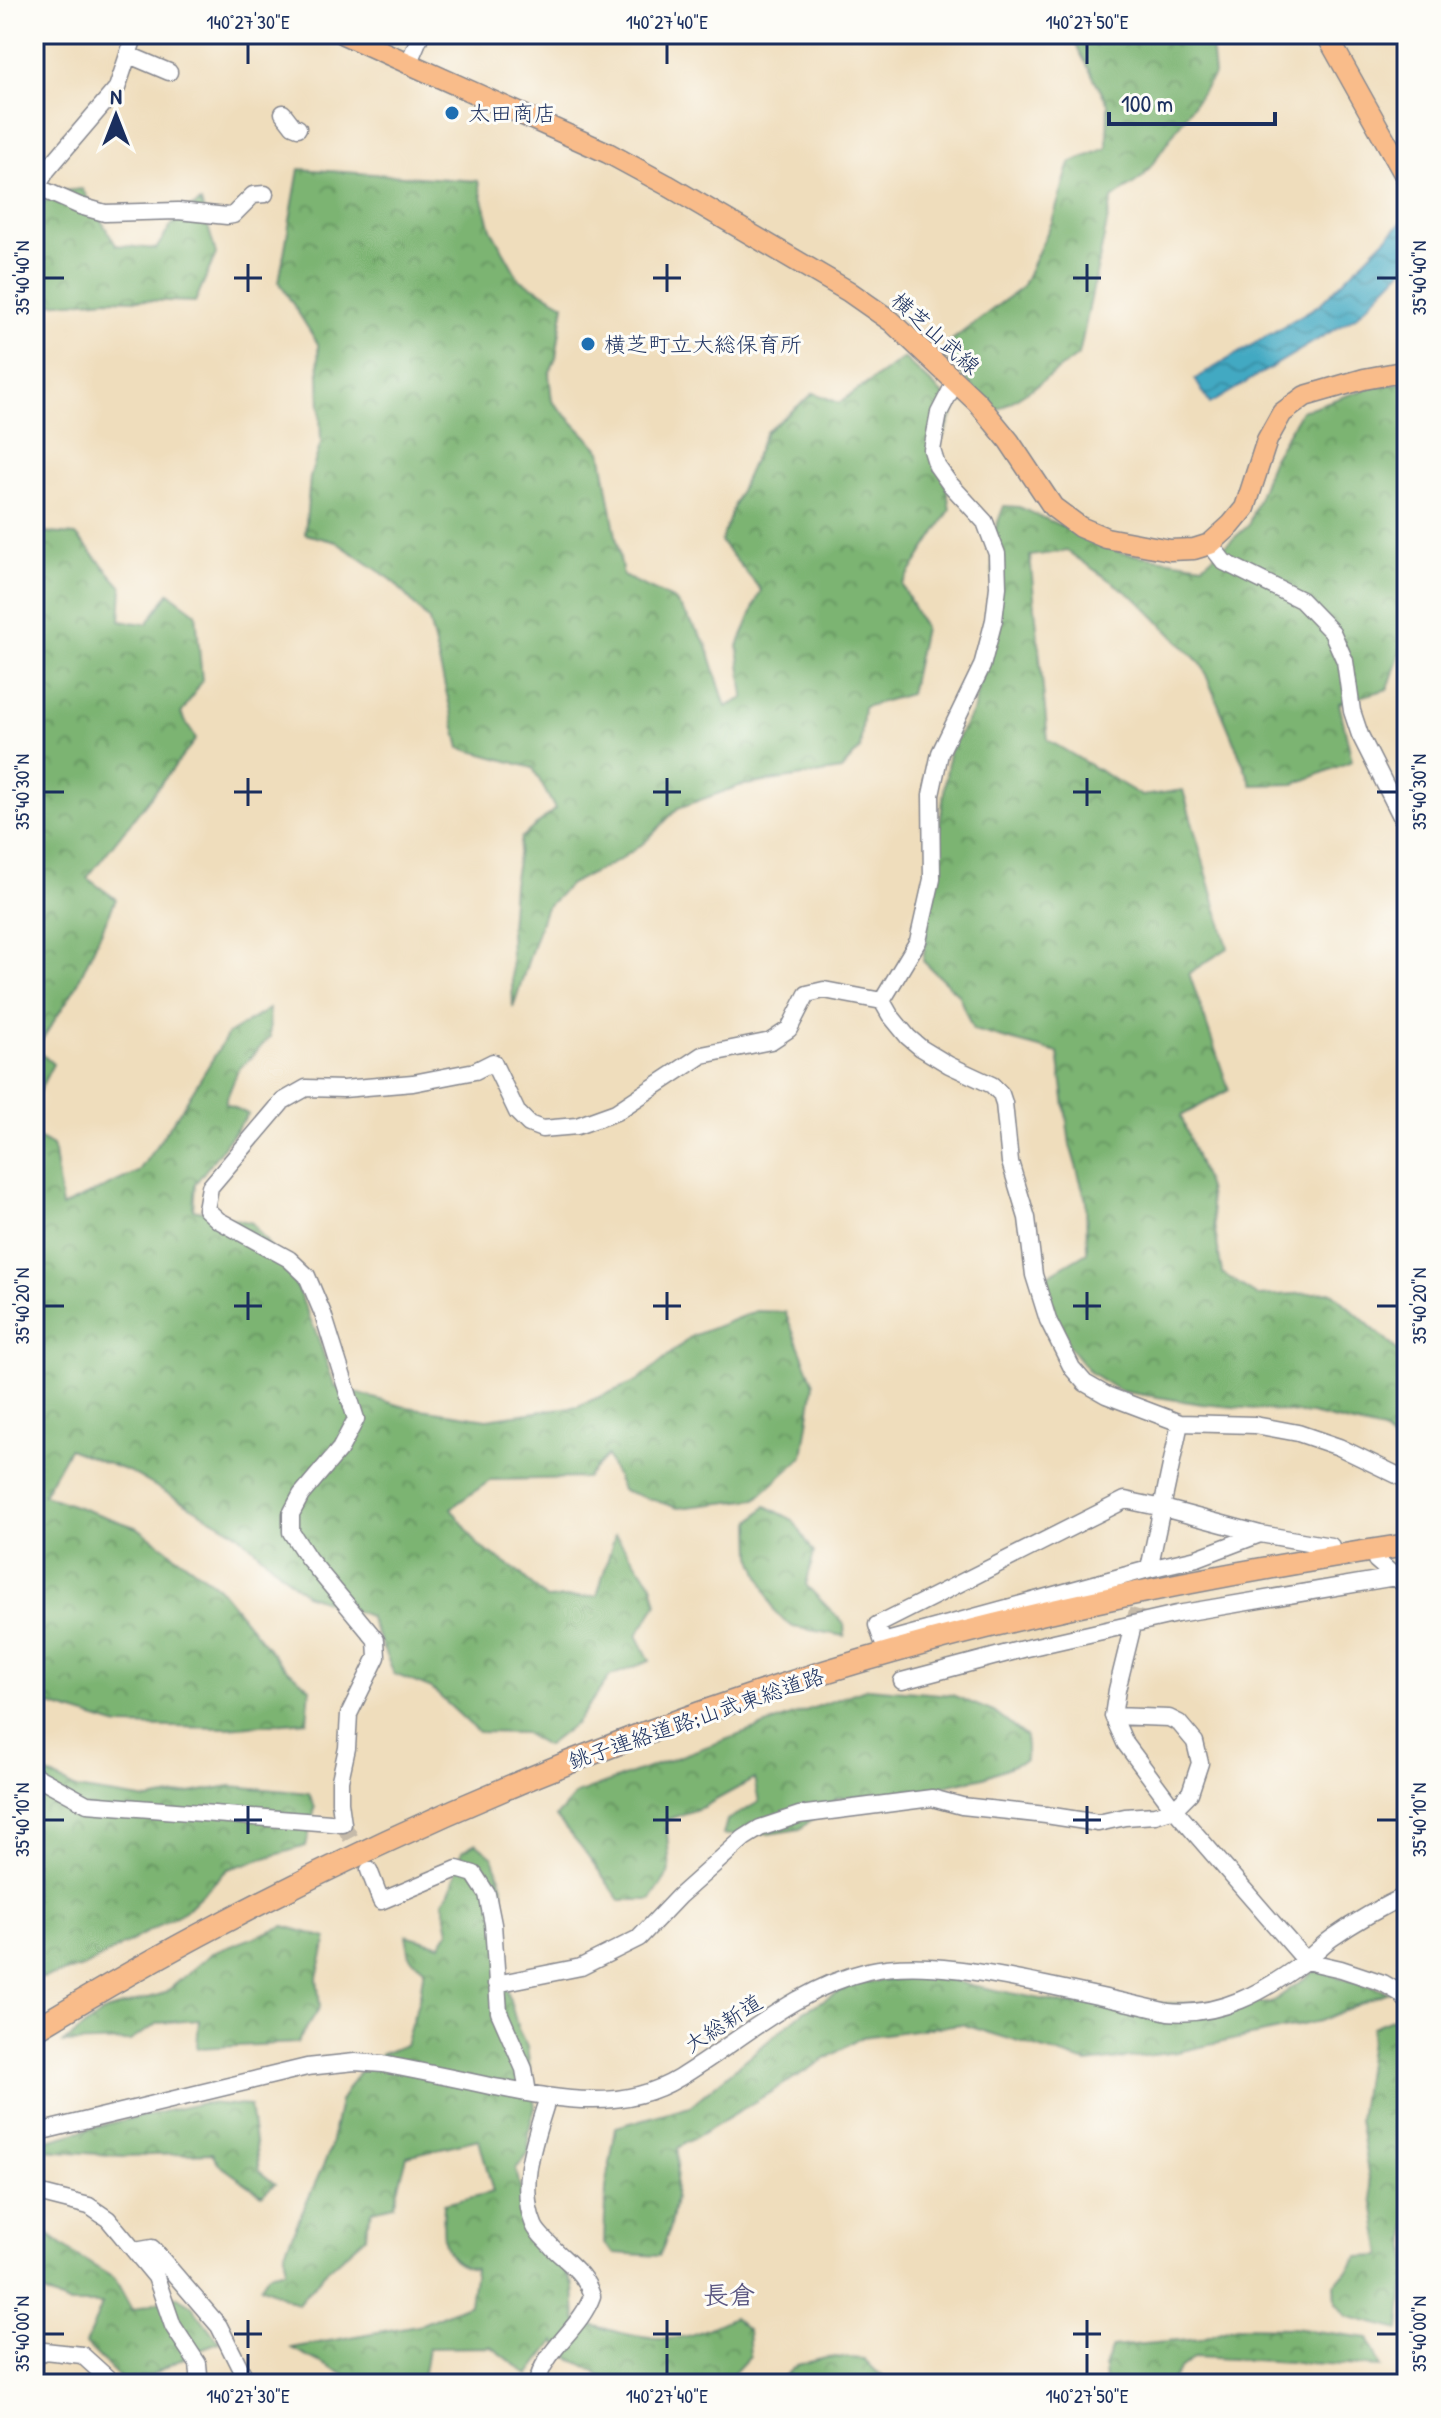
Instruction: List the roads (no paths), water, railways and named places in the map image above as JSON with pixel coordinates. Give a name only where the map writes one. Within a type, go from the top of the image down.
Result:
[{"type":"highway","name":"銚子連絡道路;山武東総道路","points":[[34,2030],[217,1925],[334,1865],[507,1787],[661,1726],[771,1689],[966,1633],[1209,1579],[1407,1545]]},
{"type":"main road","name":"横芝山武線","points":[[343,34],[608,153],[848,291],[891,321],[977,402],[1009,441],[1053,507],[1080,527],[1106,538],[1170,550],[1194,549],[1210,544]]},
{"type":"main road","points":[[1326,34],[1407,179]]},
{"type":"main road","points":[[1210,544],[1245,508],[1267,440],[1282,413],[1305,396],[1364,379],[1407,371]]},
{"type":"street","points":[[135,34],[117,88],[47,170],[37,187],[105,213],[178,211],[227,216],[233,215],[253,195],[265,194]]},
{"type":"street","points":[[409,62],[421,34]]},
{"type":"street","points":[[129,55],[169,72]]},
{"type":"street","points":[[283,113],[298,128]]},
{"type":"street","points":[[882,1001],[918,941],[932,879],[931,795],[940,753],[982,666],[994,620],[998,587],[997,554],[985,522],[937,466],[932,450],[939,413],[955,382]]},
{"type":"street","points":[[1210,544],[1224,562],[1301,600],[1332,632],[1345,661],[1352,711],[1360,735],[1407,828]]},
{"type":"street","points":[[34,1775],[87,1804],[343,1824],[340,1780],[347,1748],[349,1714],[377,1657],[376,1640],[308,1558],[291,1532],[291,1514],[301,1495],[340,1449],[356,1419],[323,1314],[307,1276],[289,1259],[218,1220],[206,1209],[210,1187],[283,1101],[306,1088],[343,1089],[413,1083],[475,1071],[493,1062],[517,1112],[529,1124],[542,1129],[577,1126],[616,1112],[702,1055],[771,1041],[789,1029],[807,994],[824,990],[882,1001],[908,1037],[921,1048],[992,1085],[1001,1094],[1010,1162],[1027,1218],[1034,1275],[1048,1320],[1072,1368],[1085,1383],[1106,1395],[1180,1423],[1255,1425],[1298,1433],[1339,1447],[1407,1480]]},
{"type":"street","points":[[1149,1569],[1180,1423]]},
{"type":"street","points":[[1260,1534],[1197,1558],[883,1642],[877,1625],[1125,1500],[1260,1534],[1331,1546]]},
{"type":"street","points":[[1374,1553],[1403,1580]]},
{"type":"street","points":[[902,1681],[1023,1649],[1177,1614],[1403,1580]]},
{"type":"street","points":[[1133,1625],[1113,1716],[1125,1743],[1174,1809],[1306,1961],[1383,1983],[1407,2001]]},
{"type":"street","points":[[496,1984],[581,1967],[639,1938],[679,1896],[744,1838],[760,1828],[799,1815],[932,1798],[962,1806],[1098,1823],[1155,1815],[1174,1809],[1190,1793],[1200,1763],[1195,1742],[1179,1723],[1169,1718],[1113,1716]]},
{"type":"street","points":[[369,1870],[381,1901],[457,1869],[474,1874],[487,1894],[493,1924],[499,2012],[524,2069],[528,2093]]},
{"type":"street","name":"大総新道","points":[[34,2133],[307,2067],[355,2062],[383,2064],[565,2100],[613,2101],[676,2080],[818,1989],[867,1971],[888,1968],[939,1968],[989,1974],[1189,2014],[1252,1997],[1306,1961],[1332,1939],[1407,1895]]},
{"type":"street","points":[[537,2384],[543,2368],[587,2311],[592,2296],[586,2279],[534,2227],[527,2201],[529,2163],[548,2097]]},
{"type":"street","points":[[34,2192],[89,2206],[108,2219],[156,2277],[173,2326],[198,2364],[200,2384]]},
{"type":"street","points":[[135,2251],[152,2248],[219,2326],[248,2384]]},
{"type":"street","points":[[34,2357],[44,2351],[82,2355],[114,2384]]},
{"type":"water","points":[[1407,217],[1407,265],[1357,316],[1210,404],[1195,379],[1320,304]]},
{"type":"tunnel","points":[[1133,1625],[1144,1586]]},
{"type":"tunnel","points":[[343,1824],[364,1862]]},
{"type":"place","name":"太田商店","points":[[452,113]]},
{"type":"place","name":"横芝町立大総保育所","points":[[588,344]]},
{"type":"district","name":"長倉","points":[[729,2295]]}]
